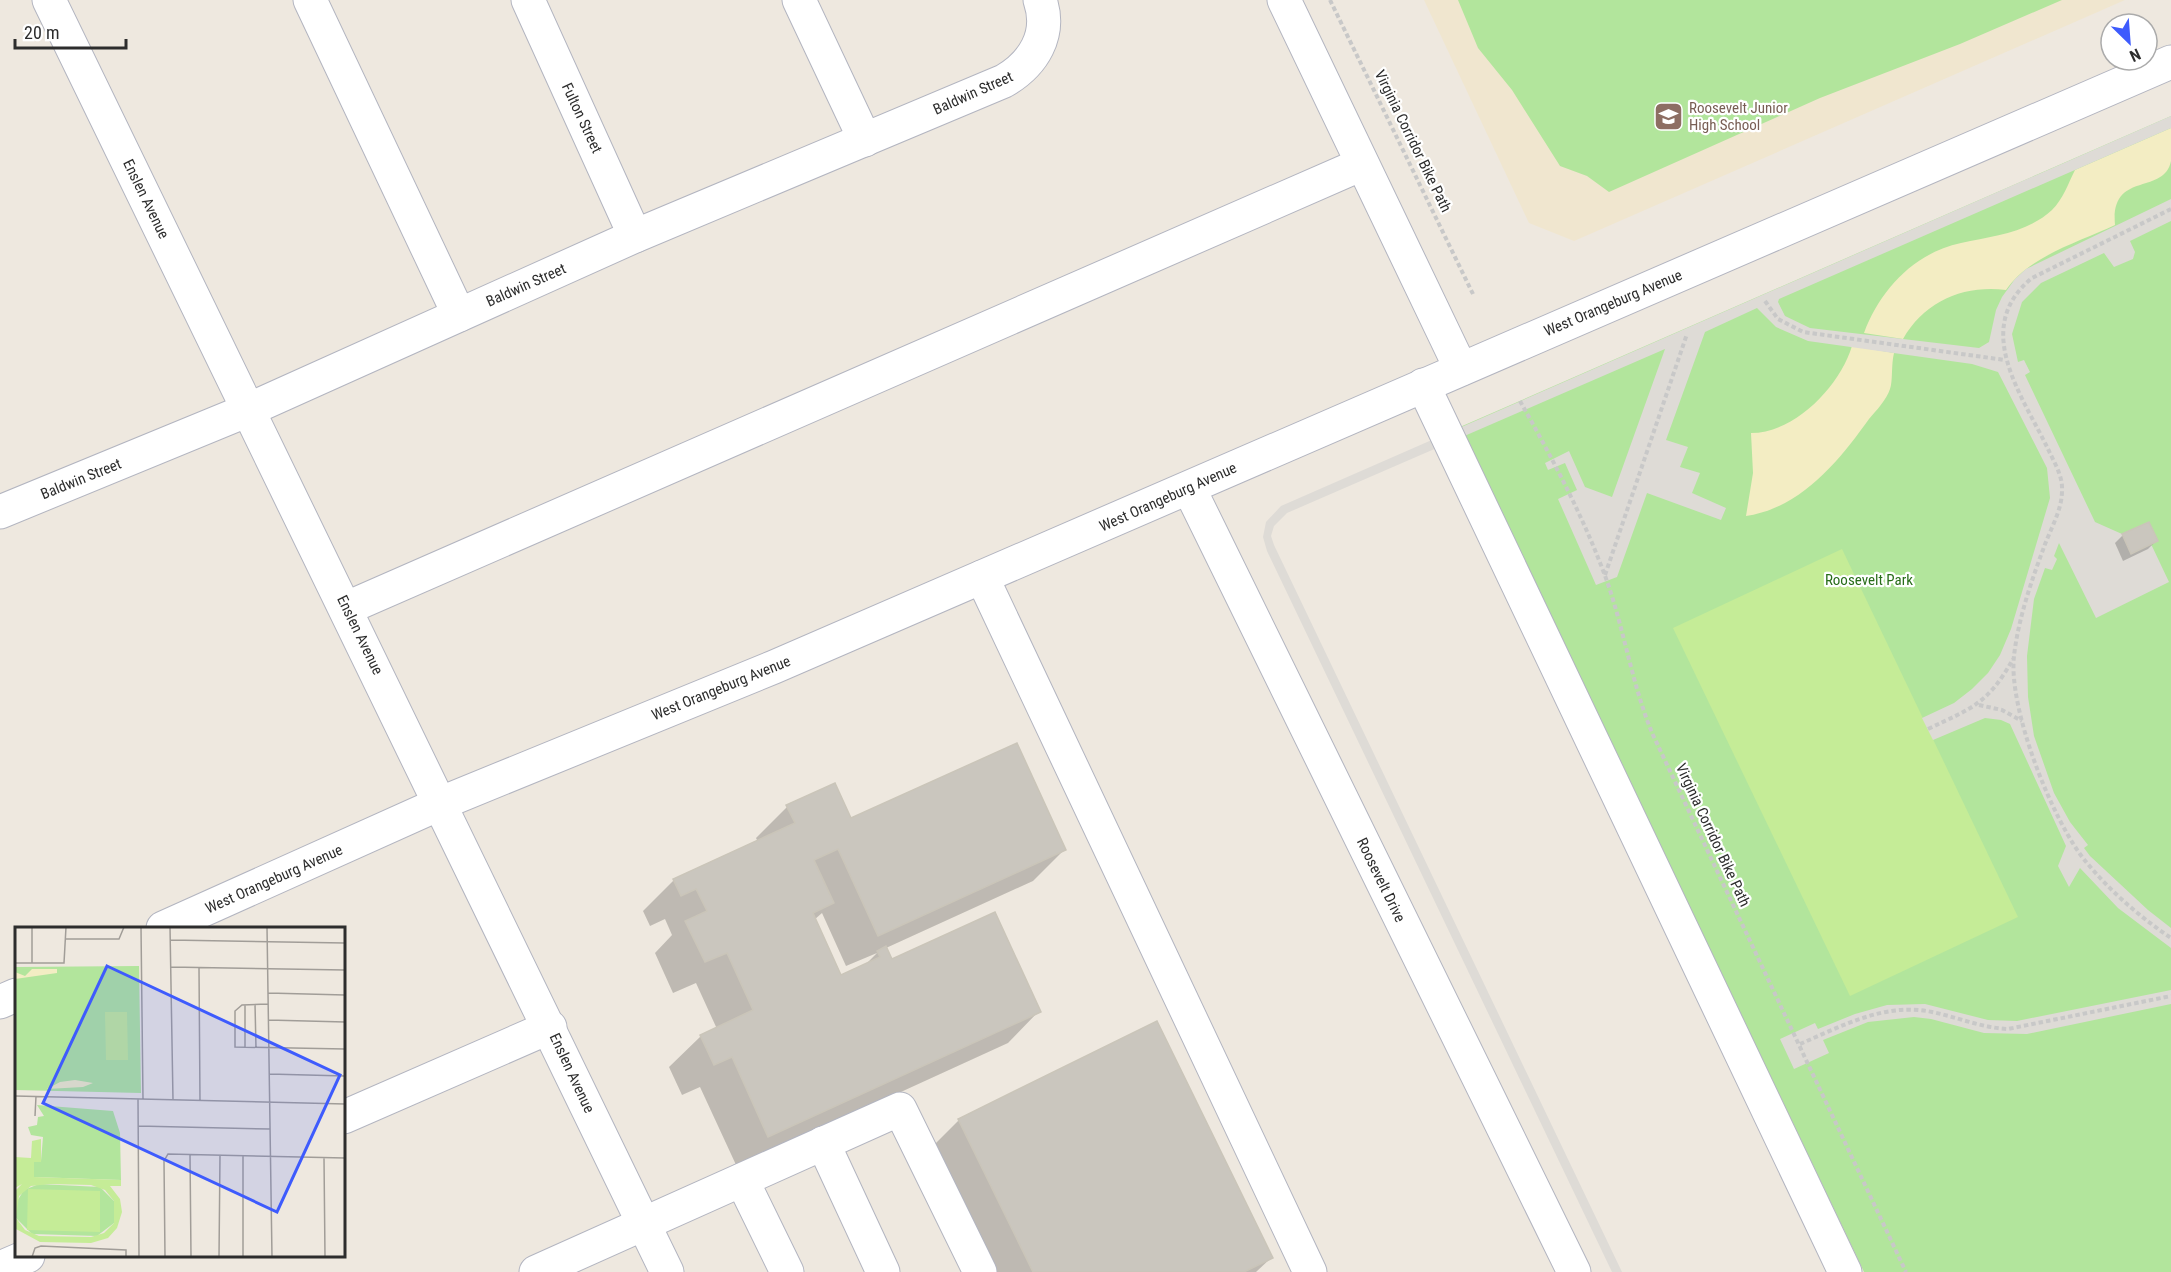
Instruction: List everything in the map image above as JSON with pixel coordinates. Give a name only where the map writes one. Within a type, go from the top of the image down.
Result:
[{"type":"street","name":"Enslen Avenue","points":[[50,0],[248,410],[347,608],[439,804],[550,1027],[667,1272]]},
{"type":"street","points":[[310,0],[459,315]]},
{"type":"street","name":"Fulton Street","points":[[528,0],[635,236]]},
{"type":"street","points":[[799,0],[865,140]]},
{"type":"street","name":"Baldwin Street","points":[[0,512],[248,410],[635,236],[1004,81],[1020,71],[1033,57],[1041,43],[1044,26],[1040,0]]},
{"type":"street","points":[[1284,0],[1461,369]]},
{"type":"street","name":"West Orangeburg Avenue","points":[[165,927],[439,804],[774,667],[982,578],[2171,62]]},
{"type":"street","points":[[347,608],[1362,164]]},
{"type":"street","points":[[1423,385],[1845,1272]]},
{"type":"street","name":"Roosevelt Drive","points":[[1189,488],[1574,1272]]},
{"type":"street","points":[[982,578],[1310,1272]]},
{"type":"street","points":[[0,1002],[15,995]]},
{"type":"street","points":[[345,1117],[550,1027]]},
{"type":"street","points":[[536,1272],[900,1108],[980,1272]]},
{"type":"street","points":[[823,1143],[883,1272]]},
{"type":"street","points":[[728,1186],[787,1272]]},
{"type":"street","points":[[0,1268],[26,1257]]},
{"type":"path","name":"Virginia Corridor Bike Path","points":[[1330,0],[1473,294]]},
{"type":"path","points":[[1928,729],[1979,705],[1989,695],[2013,658],[2031,585],[2062,491],[2057,468],[2005,360],[2004,321],[2008,308],[2022,286],[2043,272],[2171,209]]},
{"type":"path","points":[[1765,301],[1778,319],[1803,332],[2005,360]]},
{"type":"path","points":[[1605,575],[1687,334]]},
{"type":"path","name":"Virginia Corridor Bike Path","points":[[1520,401],[1539,432],[1605,575],[1648,724],[1906,1272]]},
{"type":"path","points":[[2013,658],[2023,722],[2042,778],[2076,848],[2115,894],[2171,938]]},
{"type":"path","points":[[1979,705],[2002,711],[2023,722]]},
{"type":"path","points":[[1799,1044],[1856,1019],[1886,1011],[1923,1011],[1991,1028],[2008,1029],[2171,996]]},
{"type":"shaded area","name":"Roosevelt Junior High School","points":[[1424,0],[2125,0],[1574,241],[1529,223]]},
{"type":"shaded area","points":[[2171,116],[2171,128],[1779,299],[1778,302],[1785,316],[1810,328],[1979,348],[1989,342],[1996,310],[2002,297],[2015,279],[2026,269],[2171,199],[2171,221],[2130,241],[2135,252],[2133,259],[2114,267],[2104,253],[2041,283],[2022,302],[2012,334],[2018,362],[2024,360],[2030,372],[2025,375],[2095,522],[2122,534],[2131,554],[2151,544],[2169,582],[2096,618],[2059,543],[2054,556],[2057,559],[2052,570],[2045,568],[2034,599],[2027,656],[2028,697],[2034,736],[2054,793],[2070,822],[2088,845],[2084,848],[2090,856],[2148,910],[2171,928],[2171,948],[2118,908],[2080,868],[2069,887],[2058,866],[2066,846],[2010,724],[1985,718],[1933,740],[1922,718],[1954,703],[1972,689],[1988,673],[2000,655],[2011,629],[2050,498],[2047,468],[1998,372],[1972,364],[1808,341],[1776,327],[1757,308],[1705,332],[1666,440],[1688,447],[1680,467],[1700,473],[1692,493],[1726,508],[1721,520],[1647,493],[1617,577],[1596,585],[1558,499],[1577,490],[1565,463],[1548,470],[1545,463],[1569,451],[1585,487],[1612,497],[1665,349],[1287,513],[1274,526],[1271,536],[1274,545],[1622,1272],[1612,1272],[1267,551],[1263,537],[1266,522],[1281,506]]},
{"type":"shaded area","points":[[2171,990],[2171,1004],[2027,1034],[1984,1033],[1931,1019],[1914,1017],[1868,1022],[1823,1040],[1829,1053],[1794,1069],[1780,1039],[1815,1023],[1818,1029],[1855,1014],[1887,1005],[1925,1004],[1988,1020],[2017,1021]]},
{"type":"green space","name":"Roosevelt Junior High School","points":[[1458,0],[2062,0],[1960,44],[1820,98],[1609,192],[1587,176],[1560,166],[1512,90],[1478,48]]},
{"type":"green space","name":"Roosevelt Park","points":[[2171,116],[2171,1272],[1864,1272],[1460,427]]},
{"type":"green space","points":[[1842,549],[2018,917],[1850,996],[1673,628]]},
{"type":"sand","points":[[2171,128],[2171,161],[2166,172],[2159,178],[2129,190],[2121,197],[2116,208],[2115,225],[2041,259],[2016,278],[2006,290],[1975,290],[1947,298],[1922,315],[1903,339],[1864,333],[1879,302],[1889,288],[1928,255],[1944,248],[2021,229],[2032,224],[2056,206],[2075,170]]},
{"type":"sand","points":[[1852,346],[1894,353],[1889,393],[1845,451],[1817,480],[1784,503],[1746,516],[1753,473],[1751,433],[1767,431],[1784,425],[1813,404],[1837,376]]},
{"type":"building","points":[[2149,522],[2158,541],[2131,554],[2122,534]]},
{"type":"building","points":[[1017,743],[1066,850],[878,936],[838,849],[814,860],[834,903],[813,913],[841,975],[880,957],[877,951],[886,946],[892,959],[995,912],[1041,1012],[768,1137],[732,1057],[714,1065],[700,1035],[753,1010],[727,953],[705,962],[685,921],[707,911],[696,889],[681,896],[673,879],[795,823],[786,805],[835,783],[851,818]]},
{"type":"building","points":[[1157,1021],[1273,1258],[1244,1272],[1033,1272],[958,1119]]},
{"type":"place","name":"Roosevelt Junior High School","points":[[1668,117]]}]
